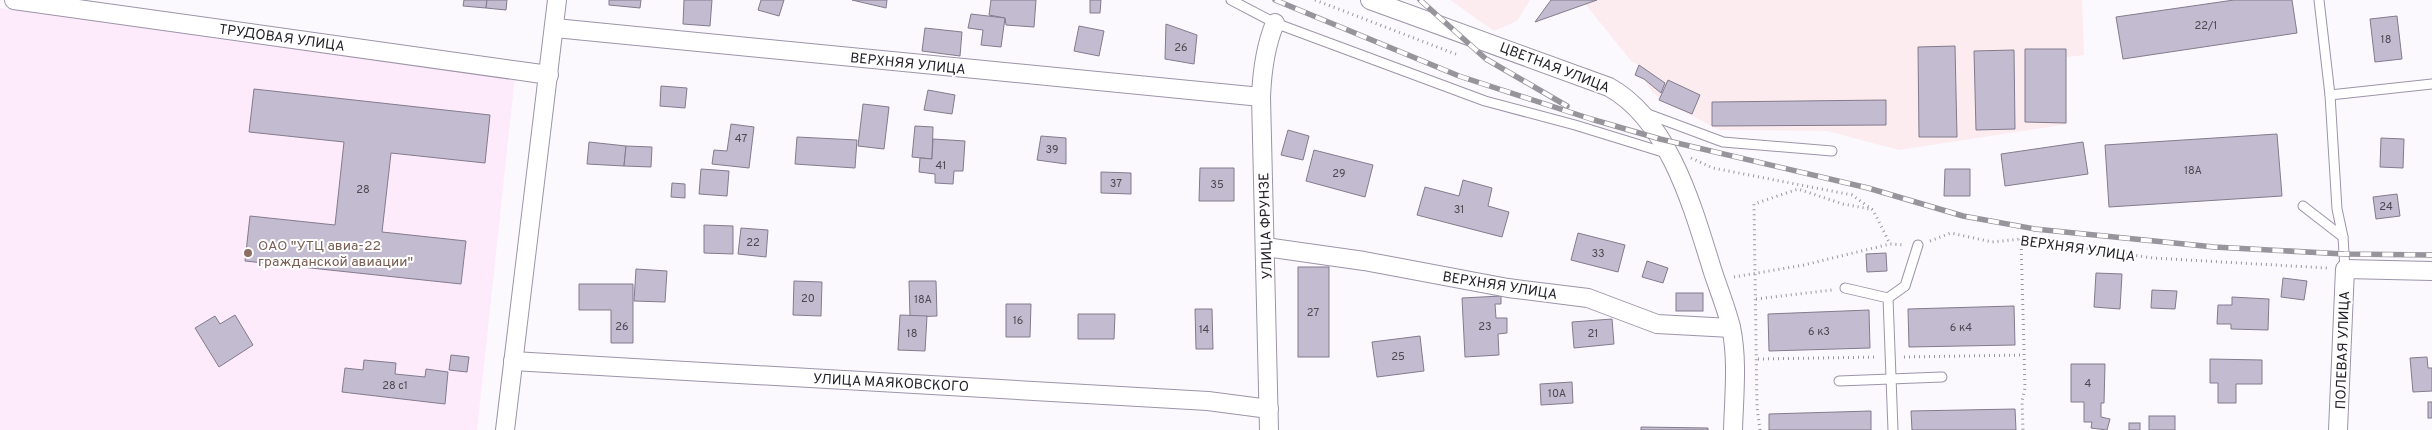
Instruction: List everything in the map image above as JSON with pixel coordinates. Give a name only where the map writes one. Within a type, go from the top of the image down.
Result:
[{"type":"street","name":"ТРУДОВАЯ УЛИЦА","points":[[14,0],[550,75]]},
{"type":"street","points":[[505,430],[550,75],[557,0]]},
{"type":"street","name":"ЦВЕТНАЯ УЛИЦА","points":[[1370,0],[1610,87],[1623,94],[1640,111],[1668,154],[1695,213],[1731,328],[1734,368],[1733,430]]},
{"type":"street","name":"УЛИЦА ФРУНЗЕ","points":[[1269,430],[1261,97],[1262,70],[1268,39],[1275,23]]},
{"type":"street","name":"ВЕРХНЯЯ УЛИЦА","points":[[555,28],[1261,97]]},
{"type":"street","name":"ВЕРХНЯЯ УЛИЦА","points":[[1266,247],[1364,260],[1508,288],[1588,298],[1657,324],[1731,328]]},
{"type":"street","points":[[2345,269],[2432,271]]},
{"type":"street","name":"ПОЛЕВАЯ УЛИЦА","points":[[2338,430],[2345,269]]},
{"type":"street","name":"УЛИЦА МАЯКОВСКОГО","points":[[513,361],[1208,400],[1269,409]]},
{"type":"lane","points":[[1231,0],[1275,23],[1486,101],[1668,154]]},
{"type":"lane","points":[[2319,0],[2330,95],[2337,209],[2344,237],[2345,269]]},
{"type":"lane","points":[[2330,95],[2432,84]]},
{"type":"lane","points":[[1640,111],[1723,142],[1832,151]]},
{"type":"lane","points":[[2303,206],[2344,237]]},
{"type":"lane","points":[[1845,288],[1888,298],[1905,286],[1918,245]]},
{"type":"lane","points":[[1888,298],[1893,430]]},
{"type":"lane","points":[[1840,381],[1942,377]]},
{"type":"path","points":[[1315,0],[1458,55]]},
{"type":"path","points":[[1668,154],[1691,157],[1713,168],[1852,195],[1873,210],[1890,244]]},
{"type":"path","points":[[1760,430],[1757,407],[1754,204],[1798,189],[1843,204],[1873,210]]},
{"type":"path","name":"ВЕРХНЯЯ УЛИЦА","points":[[1716,280],[1755,275],[1890,244],[1918,245],[1951,233],[1992,242],[2021,239],[2153,258],[2345,269]]},
{"type":"path","points":[[2021,239],[2025,388],[2022,401],[2023,430]]},
{"type":"path","points":[[1756,299],[1845,288]]},
{"type":"shaded area","points":[[1450,0],[1530,0],[1517,21],[1494,31]]},
{"type":"shaded area","points":[[1582,0],[2082,0],[2084,55],[2059,58],[2068,124],[1899,150],[1827,131],[1720,130],[1666,103],[1652,92],[1644,79],[1635,75],[1639,65],[1631,61]]},
{"type":"shaded area","name":"ОАО \"УТЦ авиа-22 гражданской авиации\"","points":[[0,8],[515,76],[477,430],[0,430]]},
{"type":"building","points":[[464,0],[487,0],[486,8],[463,6]]},
{"type":"building","points":[[487,0],[507,0],[506,10],[486,8]]},
{"type":"building","points":[[609,0],[641,0],[640,8],[609,5]]},
{"type":"building","points":[[684,0],[712,0],[710,26],[683,24]]},
{"type":"building","points":[[761,0],[784,0],[779,16],[758,10]]},
{"type":"building","points":[[852,0],[887,0],[886,8]]},
{"type":"building","points":[[991,0],[1036,0],[1034,27],[1006,25],[1005,18],[989,15]]},
{"type":"building","points":[[1090,0],[1101,0],[1100,13],[1090,13]]},
{"type":"building","points":[[1551,0],[1597,0],[1535,22]]},
{"type":"building","points":[[2234,0],[2292,0],[2297,33],[2123,59],[2116,17]]},
{"type":"building","points":[[971,14],[1005,18],[1001,47],[981,45],[983,30],[968,28]]},
{"type":"building","points":[[2397,16],[2402,59],[2375,62],[2370,19]]},
{"type":"building","points":[[1166,24],[1197,35],[1194,64],[1165,59]]},
{"type":"building","points":[[1079,26],[1104,31],[1099,56],[1074,51]]},
{"type":"building","points":[[925,28],[962,32],[960,56],[922,51]]},
{"type":"building","points":[[1955,46],[1957,137],[1919,137],[1918,47]]},
{"type":"building","points":[[2025,49],[2066,49],[2066,123],[2025,122]]},
{"type":"building","points":[[2014,50],[2015,129],[1976,130],[1974,51]]},
{"type":"building","points":[[1639,65],[1665,83],[1661,93],[1644,79],[1635,75]]},
{"type":"building","points":[[1668,80],[1700,95],[1692,114],[1659,100]]},
{"type":"building","points":[[661,86],[687,88],[685,108],[660,106]]},
{"type":"building","points":[[254,89],[490,115],[485,163],[391,153],[382,232],[466,241],[461,284],[245,261],[250,216],[335,225],[344,142],[249,132]]},
{"type":"building","points":[[928,90],[955,95],[952,114],[924,110]]},
{"type":"building","points":[[1886,100],[1886,125],[1712,126],[1712,102]]},
{"type":"building","points":[[863,104],[889,107],[884,149],[858,146]]},
{"type":"building","points":[[731,124],[754,127],[749,168],[712,164],[714,150],[727,151]]},
{"type":"building","points":[[915,126],[933,127],[932,159],[912,157]]},
{"type":"building","points":[[1288,130],[1309,136],[1303,160],[1281,155]]},
{"type":"building","points":[[2277,134],[2282,196],[2109,207],[2105,145]]},
{"type":"building","points":[[1041,136],[1066,138],[1066,164],[1037,160]]},
{"type":"building","points":[[797,137],[857,140],[855,168],[795,164]]},
{"type":"building","points":[[2381,138],[2404,139],[2403,168],[2380,167]]},
{"type":"building","points":[[933,139],[965,141],[963,171],[954,171],[953,184],[935,183],[935,174],[919,172],[920,158],[932,159]]},
{"type":"building","points":[[589,142],[626,146],[624,166],[587,164]]},
{"type":"building","points":[[2083,142],[2088,174],[2005,186],[2001,154]]},
{"type":"building","points":[[626,146],[652,147],[651,167],[624,166]]},
{"type":"building","points":[[1314,150],[1373,165],[1365,197],[1306,181]]},
{"type":"building","points":[[1200,168],[1234,168],[1234,201],[1199,201]]},
{"type":"building","points":[[701,169],[729,171],[727,196],[699,194]]},
{"type":"building","points":[[1945,169],[1970,169],[1970,196],[1944,196]]},
{"type":"building","points":[[1101,172],[1131,173],[1131,194],[1101,193]]},
{"type":"building","points":[[1463,180],[1492,188],[1488,206],[1509,212],[1502,237],[1417,215],[1425,187],[1459,196]]},
{"type":"building","points":[[672,183],[685,184],[685,198],[671,197]]},
{"type":"building","points":[[2397,194],[2400,216],[2376,219],[2373,197]]},
{"type":"building","points":[[704,225],[733,226],[733,254],[704,253]]},
{"type":"building","points":[[741,228],[768,230],[766,257],[738,254]]},
{"type":"building","points":[[1578,233],[1625,245],[1618,272],[1571,260]]},
{"type":"building","points":[[1886,253],[1887,271],[1867,272],[1866,254]]},
{"type":"building","points":[[1647,261],[1668,268],[1663,283],[1642,277]]},
{"type":"building","points":[[1298,267],[1329,267],[1329,357],[1298,357]]},
{"type":"building","points":[[636,269],[667,271],[665,302],[634,301]]},
{"type":"building","points":[[2096,273],[2122,274],[2120,309],[2094,307]]},
{"type":"building","points":[[2283,278],[2307,281],[2304,300],[2281,297]]},
{"type":"building","points":[[794,281],[822,282],[821,316],[793,315]]},
{"type":"building","points":[[909,281],[936,281],[937,316],[910,317]]},
{"type":"building","points":[[579,284],[633,284],[633,343],[611,343],[611,310],[579,310]]},
{"type":"building","points":[[2152,290],[2177,291],[2175,309],[2151,308]]},
{"type":"building","points":[[1676,293],[1703,293],[1703,311],[1676,311]]},
{"type":"building","points":[[1501,296],[1501,304],[1495,304],[1496,318],[1507,318],[1507,333],[1498,334],[1499,355],[1465,357],[1462,298]]},
{"type":"building","points":[[2232,297],[2269,299],[2268,330],[2231,329],[2231,324],[2217,324],[2218,305],[2232,305]]},
{"type":"building","points":[[1006,304],[1031,304],[1030,337],[1006,337]]},
{"type":"building","points":[[2014,306],[2015,345],[1909,347],[1908,309]]},
{"type":"building","points":[[1195,309],[1212,309],[1213,349],[1196,349]]},
{"type":"building","points":[[1869,310],[1870,348],[1769,351],[1768,314]]},
{"type":"building","points":[[1078,314],[1115,314],[1114,339],[1078,339]]},
{"type":"building","points":[[235,315],[253,345],[219,367],[195,328],[215,316],[220,324]]},
{"type":"building","points":[[900,315],[927,316],[925,351],[898,350]]},
{"type":"building","points":[[1612,319],[1614,344],[1574,348],[1572,322]]},
{"type":"building","points":[[1420,336],[1424,371],[1377,377],[1372,342]]},
{"type":"building","points":[[451,355],[469,357],[467,372],[449,370]]},
{"type":"building","points":[[2427,357],[2428,368],[2432,368],[2432,391],[2413,392],[2410,358]]},
{"type":"building","points":[[2210,359],[2262,360],[2262,384],[2236,384],[2236,403],[2218,403],[2218,383],[2210,383]]},
{"type":"building","points":[[364,360],[396,363],[395,374],[425,377],[426,369],[448,372],[445,404],[342,392],[345,368],[363,370]]},
{"type":"building","points":[[2071,364],[2105,364],[2104,403],[2101,403],[2101,417],[2110,419],[2107,430],[2091,428],[2092,422],[2084,422],[2084,402],[2071,402]]},
{"type":"building","points":[[1572,382],[1573,403],[1541,405],[1540,384]]},
{"type":"building","points":[[2428,402],[2432,402],[2432,418],[2428,418]]},
{"type":"building","points":[[2015,409],[2016,430],[1912,430],[1911,411]]},
{"type":"building","points":[[1871,411],[1871,430],[1769,430],[1769,414]]},
{"type":"building","points":[[2149,416],[2175,416],[2175,430],[2149,430]]},
{"type":"building","points":[[2129,423],[2140,423],[2140,430],[2129,430]]},
{"type":"building","points":[[1641,427],[1708,428],[1708,430],[1641,430]]},
{"type":"railway","points":[[1275,0],[1459,76],[1591,119],[1660,139],[1868,188],[1963,216],[2035,229],[2214,247],[2344,254],[2432,255]]},
{"type":"railway","points":[[1420,0],[1486,59],[1567,106]]},
{"type":"place","name":"ОАО \"УТЦ авиа-22 гражданской авиации\"","points":[[248,253]]}]
